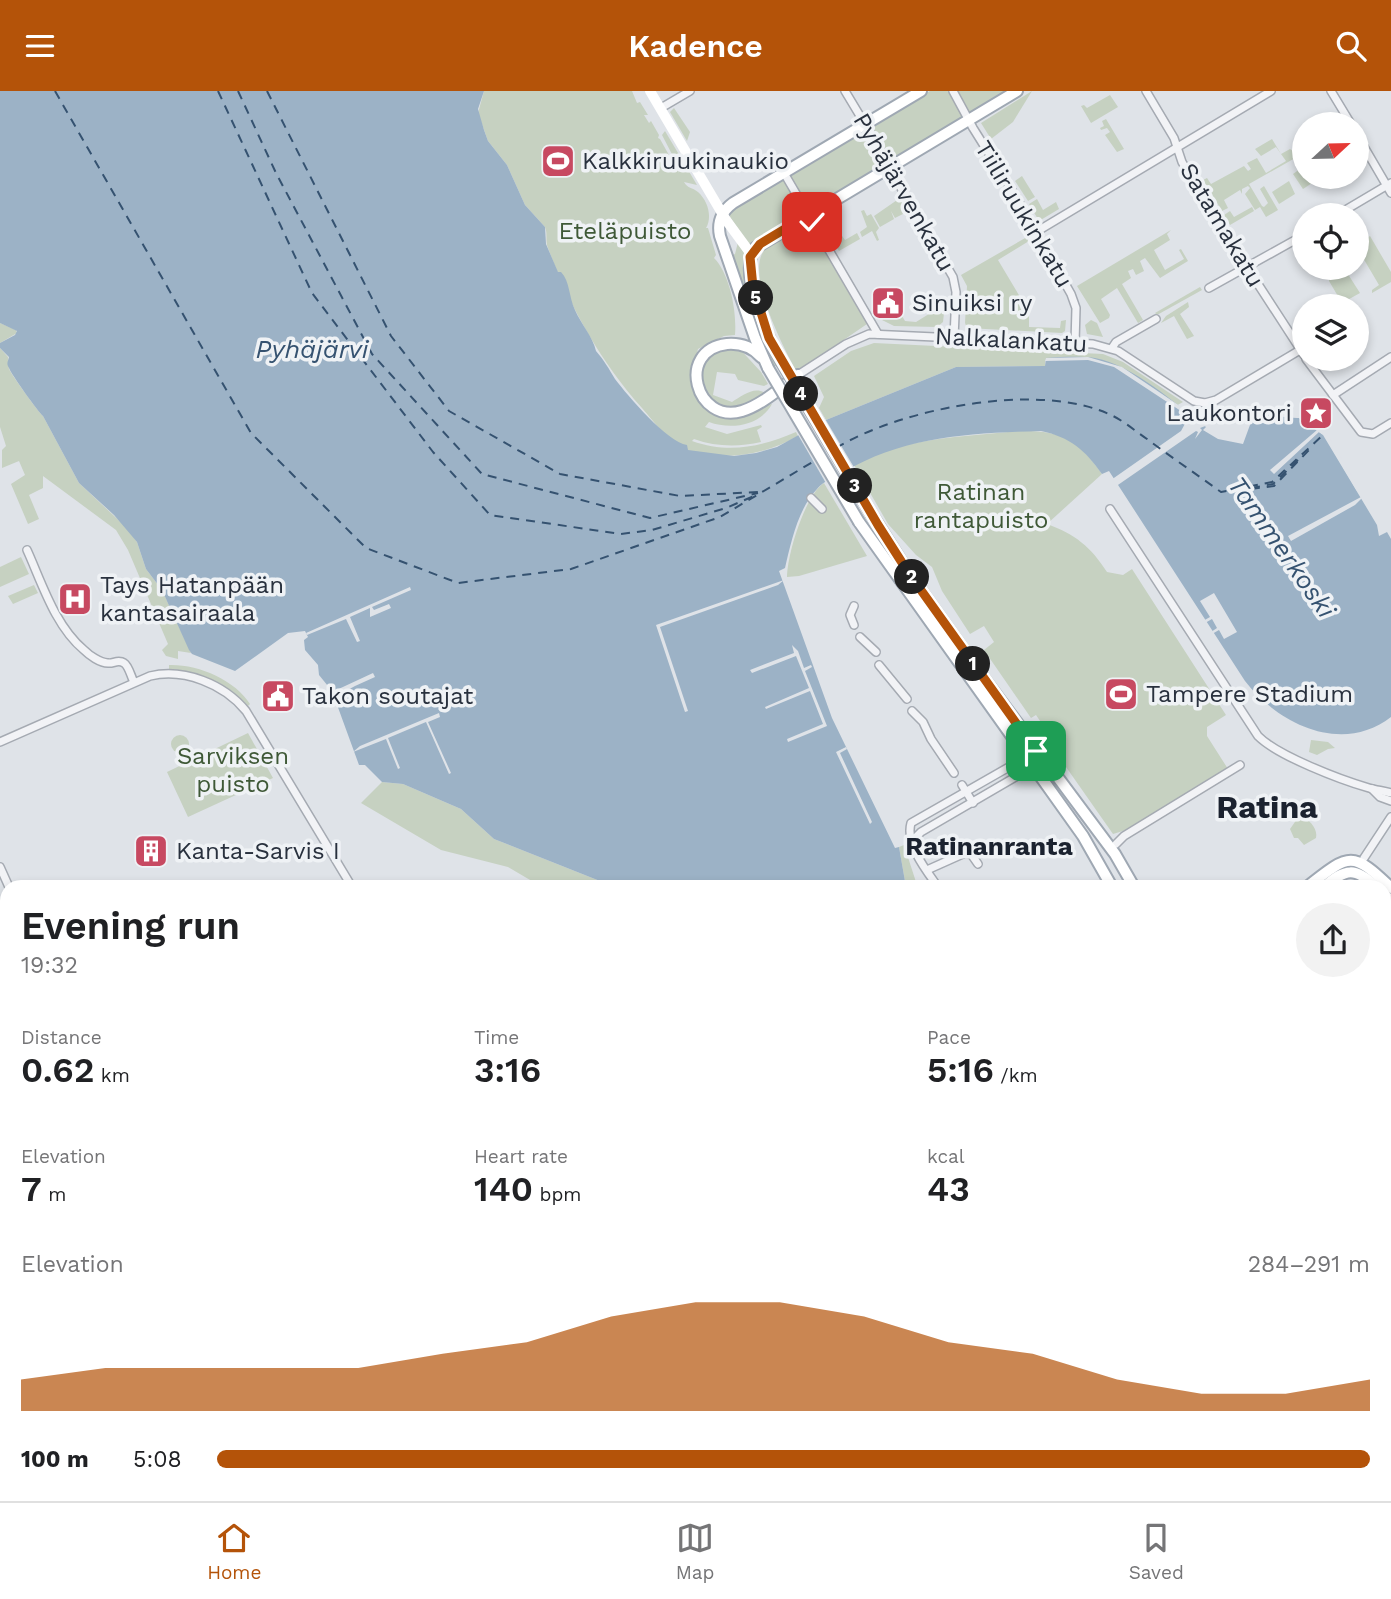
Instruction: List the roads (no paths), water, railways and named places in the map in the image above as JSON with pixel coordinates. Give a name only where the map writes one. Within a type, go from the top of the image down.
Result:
[{"type":"main road","points":[[921,91],[733,203],[722,214],[718,227],[720,236],[765,364],[859,522],[1083,836],[1108,880]]},
{"type":"main road","points":[[1017,91],[760,244],[751,254],[750,270],[758,309],[769,338],[872,515],[908,572],[1036,751],[1083,809],[1130,880]]},
{"type":"main road","points":[[765,364],[751,349],[740,345],[724,345],[711,349],[703,356],[698,366],[696,381],[700,394],[715,408],[738,412],[751,407],[798,375]]},
{"type":"main road","points":[[1316,880],[1334,867],[1349,861],[1367,865],[1383,880]]},
{"type":"main road","points":[[1333,880],[1349,872],[1362,875],[1368,880]]},
{"type":"street","points":[[650,91],[722,214],[751,254]]},
{"type":"street","points":[[661,108],[690,91]]},
{"type":"street","name":"Pyhäjärvenkatu","points":[[845,91],[952,274],[956,292],[954,338]]},
{"type":"street","name":"Tiiliruukinkatu","points":[[953,91],[1074,299],[1075,343]]},
{"type":"street","name":"Satamakatu","points":[[1146,91],[1182,162],[1292,338]]},
{"type":"street","points":[[1036,232],[1270,91]]},
{"type":"street","points":[[1331,91],[1344,112]]},
{"type":"street","points":[[1369,154],[1389,184],[1391,193]]},
{"type":"street","points":[[784,173],[878,334]]},
{"type":"street","points":[[1357,203],[1389,184]]},
{"type":"street","points":[[1209,288],[1292,242]]},
{"type":"street","points":[[1112,348],[1116,342],[1156,319]]},
{"type":"street","points":[[798,375],[856,338],[878,334]]},
{"type":"street","name":"Nalkalankatu","points":[[878,334],[1075,343],[1112,348],[1190,399],[1205,403],[1216,400],[1292,361]]},
{"type":"street","points":[[1333,395],[1391,357]]},
{"type":"street","name":"Satamakatu","points":[[1315,371],[1364,434],[1373,435],[1391,423]]},
{"type":"street","points":[[811,498],[822,509]]},
{"type":"street","points":[[1111,509],[1258,736],[1274,748],[1331,773],[1371,789],[1391,793]]},
{"type":"street","points":[[27,550],[50,600],[72,637],[84,650],[99,660],[105,663],[124,663],[134,682]]},
{"type":"street","points":[[853,606],[850,615],[854,625]]},
{"type":"street","points":[[860,637],[876,652]]},
{"type":"street","points":[[879,665],[906,699]]},
{"type":"street","points":[[0,742],[134,682],[158,674],[179,675],[219,688],[238,702],[256,726],[348,880]]},
{"type":"street","points":[[912,711],[923,722],[954,773]]},
{"type":"street","points":[[933,880],[911,842],[909,831],[913,821],[964,789],[1036,751]]},
{"type":"street","points":[[911,842],[921,832],[1044,761]]},
{"type":"street","points":[[1116,844],[1124,836],[1240,765]]},
{"type":"street","points":[[964,789],[973,803]]},
{"type":"street","points":[[1371,789],[1380,797],[1391,801]]},
{"type":"street","points":[[1364,858],[1391,817]]},
{"type":"street","points":[[927,870],[965,853],[971,854],[978,864]]},
{"type":"water","name":"Pyhäjärvi","points":[[0,91],[484,91],[478,109],[488,141],[507,165],[525,205],[545,227],[546,244],[558,272],[561,272],[566,280],[575,310],[596,351],[638,407],[669,436],[687,445],[688,450],[734,456],[756,453],[777,447],[826,420],[956,367],[1045,366],[1046,358],[1058,357],[1095,358],[1125,369],[1167,397],[1206,427],[1203,430],[1218,439],[1243,444],[1254,414],[1299,418],[1323,435],[1377,525],[1379,536],[1387,532],[1391,539],[1391,717],[1372,728],[1332,734],[1293,721],[1275,710],[1245,681],[1109,471],[1102,474],[1083,451],[1069,441],[1041,431],[939,439],[890,451],[822,484],[805,506],[796,526],[785,568],[779,571],[832,718],[895,848],[899,847],[905,880],[597,880],[494,839],[461,809],[403,784],[382,782],[365,765],[359,765],[332,691],[319,675],[318,665],[305,650],[304,640],[308,637],[305,631],[288,633],[235,671],[192,654],[162,590],[146,569],[137,542],[114,515],[79,483],[43,416],[11,372],[7,364],[9,357],[0,348],[0,343],[15,335],[17,331],[0,323]]},
{"type":"place","name":"Kalkkiruukinaukio","points":[[558,161]]},
{"type":"place","name":"Sinuiksi ry","points":[[888,303]]},
{"type":"place","name":"Laukontori","points":[[1316,413]]},
{"type":"place","name":"Tays Hatanpään kantasairaala","points":[[75,599]]},
{"type":"place","name":"Tampere Stadium","points":[[1121,694]]},
{"type":"place","name":"Takon soutajat","points":[[278,696]]},
{"type":"place","name":"Kanta-Sarvis I","points":[[151,851]]},
{"type":"district","name":"Ratina","points":[[1267,807]]},
{"type":"district","name":"Ratinanranta","points":[[989,846]]},
{"type":"park label","name":"Eteläpuisto","points":[[625,231]]},
{"type":"park label","name":"Ratinan rantapuisto","points":[[981,506]]},
{"type":"park label","name":"Sarviksen puisto","points":[[233,770]]},
{"type":"water label","name":"Tammerkoski","points":[[1282,547]]}]
